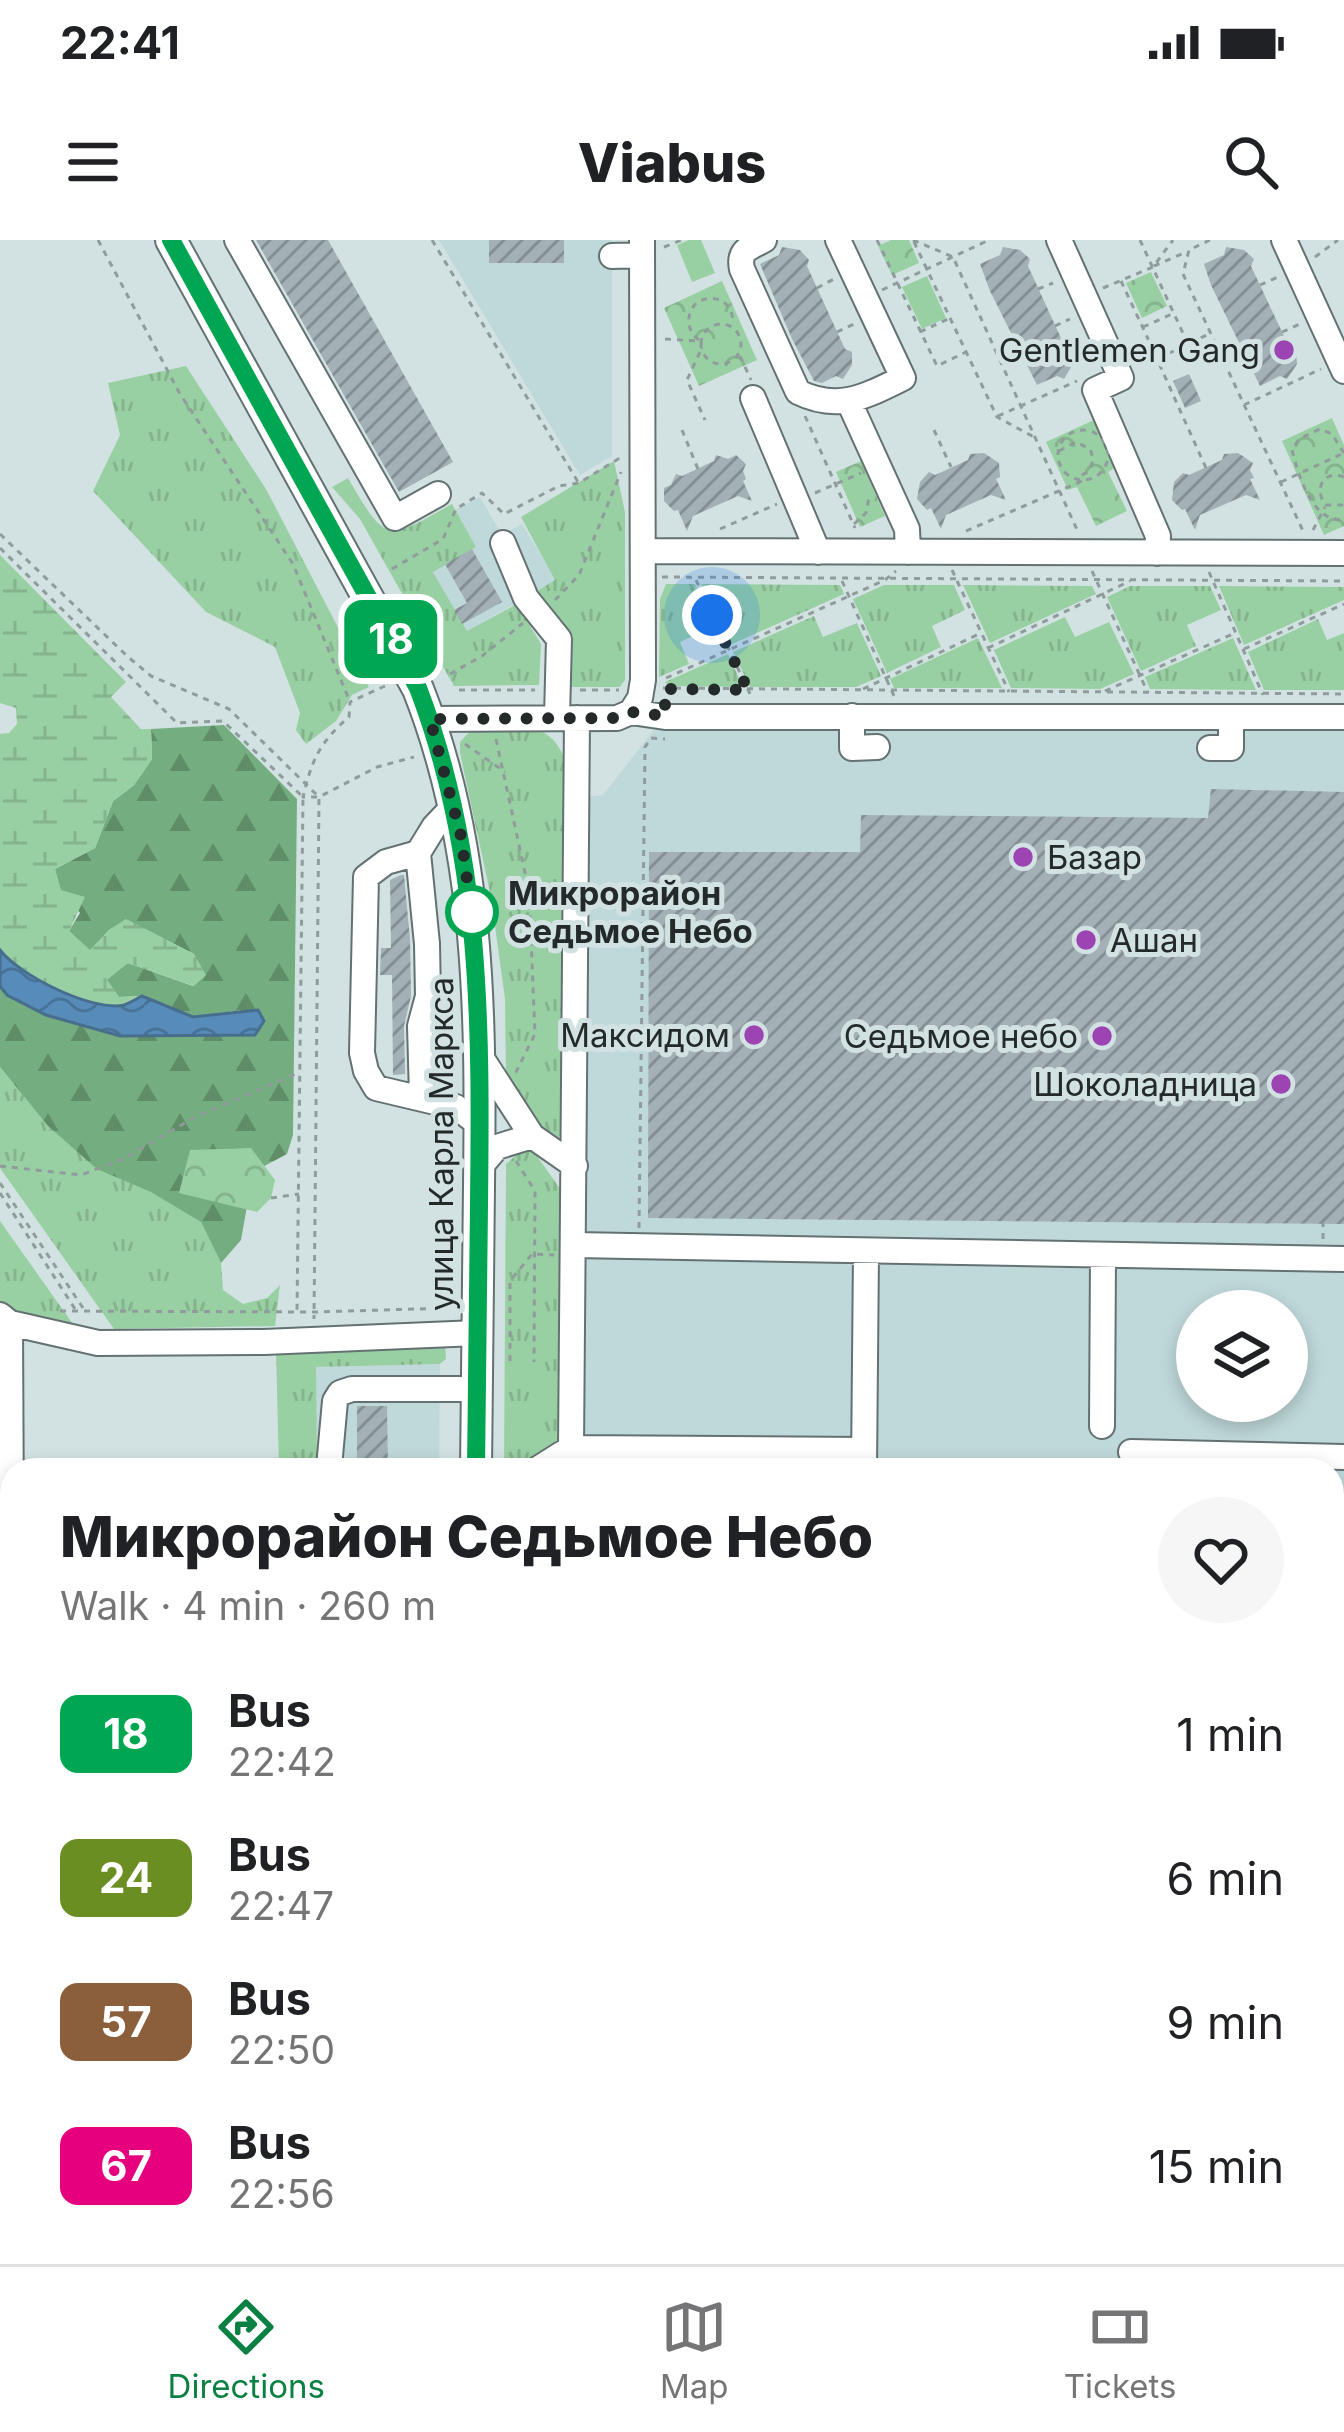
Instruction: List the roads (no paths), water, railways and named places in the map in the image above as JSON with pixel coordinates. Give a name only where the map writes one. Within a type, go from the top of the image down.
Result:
[{"type":"main road","name":"улица Карла Маркса","points":[[171,240],[368,593],[430,719],[454,807],[470,893],[478,982],[476,1458]]},
{"type":"street","points":[[237,240],[395,518],[438,494]]},
{"type":"street","points":[[764,240],[744,250],[742,269],[798,392],[812,399],[850,404],[903,378],[838,240]]},
{"type":"street","points":[[1059,240],[1121,378],[1095,390],[1157,536],[1157,553]]},
{"type":"street","points":[[1284,240],[1342,366]]},
{"type":"street","points":[[612,256],[647,248],[643,680],[631,712]]},
{"type":"street","points":[[754,398],[824,551]]},
{"type":"street","points":[[850,404],[908,529],[913,552]]},
{"type":"street","points":[[503,543],[526,598],[559,639],[567,718],[575,1166],[570,1250],[572,1448]]},
{"type":"street","points":[[644,551],[913,552],[952,543],[1087,552],[1344,554]]},
{"type":"street","points":[[430,719],[617,718],[631,712],[760,716],[847,708],[904,716],[1231,717],[1268,705],[1344,717]]},
{"type":"street","points":[[847,708],[852,748],[877,748]]},
{"type":"street","points":[[729,745],[730,716]]},
{"type":"street","points":[[1210,748],[1231,748],[1231,717]]},
{"type":"street","points":[[454,807],[418,853],[373,868],[363,887],[362,1053],[376,1088],[456,1107],[480,1125]]},
{"type":"street","points":[[418,853],[428,996],[421,1026],[422,1096]]},
{"type":"street","points":[[479,1054],[512,1105],[523,1138],[575,1166]]},
{"type":"street","points":[[480,1168],[497,1147],[523,1138]]},
{"type":"street","points":[[570,1250],[638,1246],[1344,1259]]},
{"type":"street","points":[[864,1458],[866,1252]]},
{"type":"street","points":[[1102,1426],[1103,1257]]},
{"type":"street","points":[[9,1458],[5,1319],[98,1343],[478,1333]]},
{"type":"street","points":[[330,1458],[335,1401],[340,1393],[352,1389],[477,1389]]},
{"type":"street","points":[[556,1458],[572,1448],[815,1458]]},
{"type":"street","points":[[1131,1452],[1344,1457]]},
{"type":"water","points":[[0,950],[39,980],[94,1003],[124,1005],[142,996],[193,1017],[258,1010],[264,1021],[255,1035],[120,1036],[46,1015],[7,995],[0,986]]},
{"type":"place","name":"Gentlemen Gang","points":[[1284,350]]},
{"type":"place","name":"Базар","points":[[1023,857]]},
{"type":"place","name":"Микрорайон Седьмое Небо","points":[[472,912]]},
{"type":"place","name":"Ашан","points":[[1086,940]]},
{"type":"place","name":"Максидом","points":[[754,1035]]},
{"type":"place","name":"Седьмое небо","points":[[1102,1036]]},
{"type":"place","name":"Шоколадница","points":[[1281,1084]]}]
